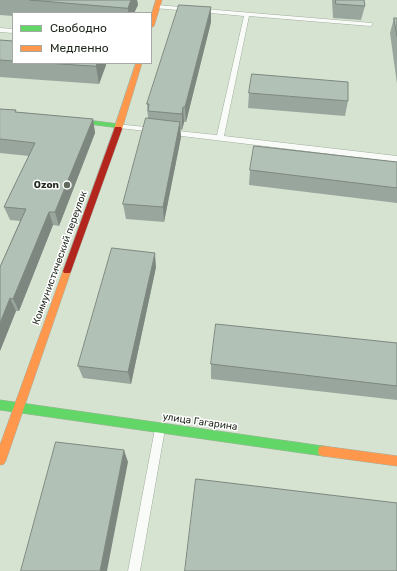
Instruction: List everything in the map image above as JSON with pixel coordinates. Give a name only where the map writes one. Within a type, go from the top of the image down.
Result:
[{"type":"street","points":[[152,23],[158,4]]},
{"type":"street","name":"Коммунистический переулок","points":[[0,460],[119,126],[139,64]]},
{"type":"street","points":[[56,118],[119,126]]},
{"type":"street","name":"улица Гагарина","points":[[0,405],[397,461]]},
{"type":"lane","points":[[158,4],[247,14],[370,24]]},
{"type":"lane","points":[[220,138],[247,14]]},
{"type":"lane","points":[[0,30],[12,31]]},
{"type":"lane","points":[[119,126],[397,159]]},
{"type":"lane","points":[[134,571],[160,427]]},
{"type":"building","points":[[30,0],[131,0],[128,8]]},
{"type":"building","points":[[336,0],[364,0],[365,6],[336,4]]},
{"type":"building","points":[[179,5],[211,7],[185,107],[183,107],[182,114],[148,111],[149,104],[147,104]]},
{"type":"building","points":[[394,18],[397,18],[397,36]]},
{"type":"building","points":[[0,40],[12,41],[12,61],[0,60]]},
{"type":"building","points":[[63,64],[97,64],[96,66]]},
{"type":"building","points":[[252,74],[348,82],[348,101],[249,93]]},
{"type":"building","points":[[0,109],[16,110],[15,112],[93,119],[55,212],[49,212],[13,299],[10,298],[0,323],[0,267],[26,209],[4,207],[35,143],[0,139]]},
{"type":"building","points":[[146,118],[180,122],[163,207],[123,204]]},
{"type":"building","points":[[254,146],[397,162],[397,188],[250,170]]},
{"type":"building","points":[[112,248],[155,253],[128,372],[78,366]]},
{"type":"building","points":[[216,324],[397,343],[397,386],[211,364]]},
{"type":"building","points":[[56,442],[124,450],[100,571],[21,571]]},
{"type":"building","points":[[196,479],[397,503],[397,571],[185,571]]},
{"type":"traffic: fast","points":[[65,119],[119,126]]},
{"type":"traffic: fast","points":[[0,405],[323,451]]},
{"type":"traffic: slow","points":[[152,23],[159,0]]},
{"type":"traffic: slow","points":[[118,129],[139,64]]},
{"type":"traffic: slow","points":[[0,460],[67,271]]},
{"type":"traffic: slow","points":[[323,451],[397,461]]},
{"type":"traffic: jam","points":[[67,271],[118,129]]},
{"type":"place","name":"Ozon","points":[[67,185]]}]
